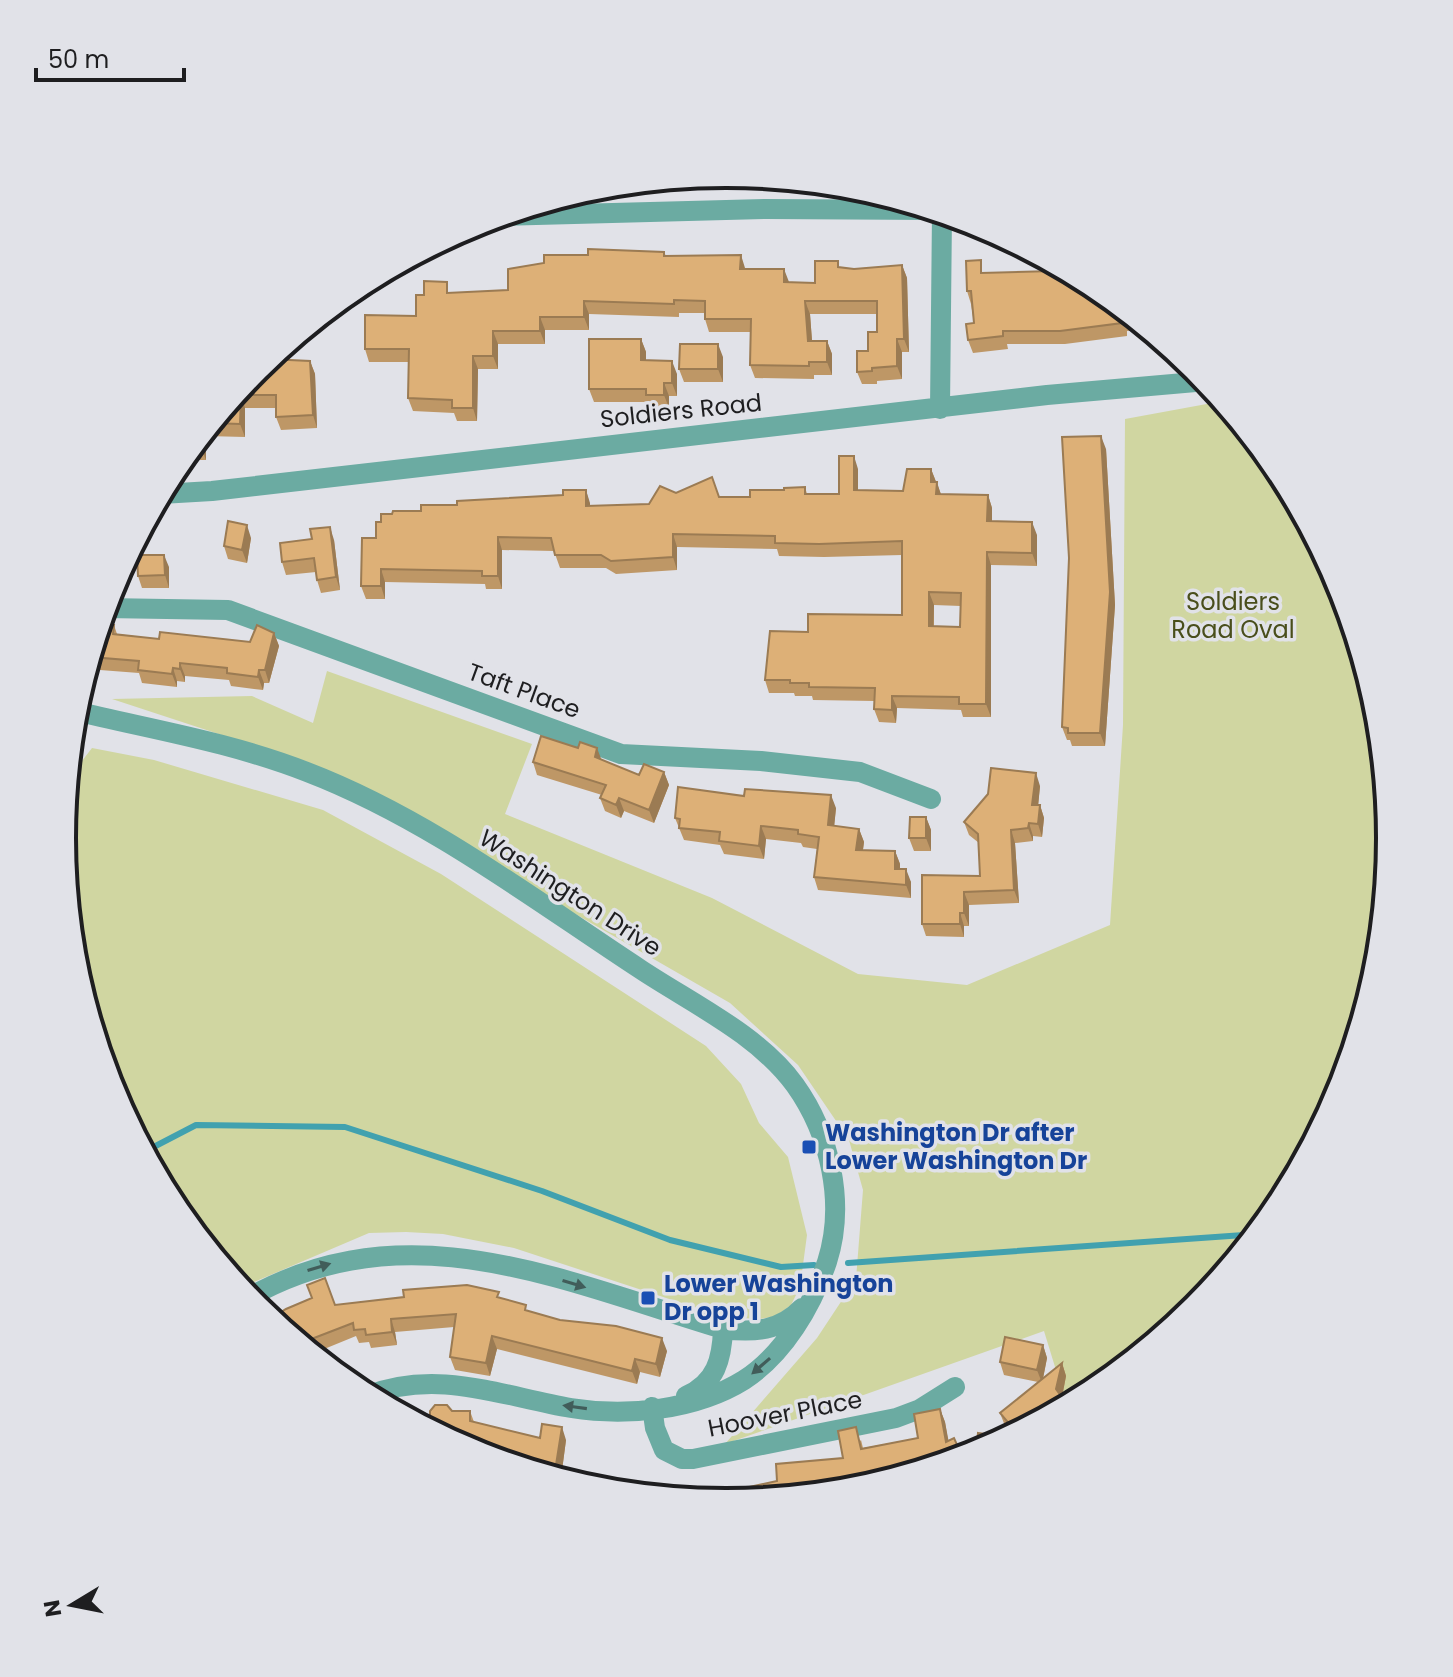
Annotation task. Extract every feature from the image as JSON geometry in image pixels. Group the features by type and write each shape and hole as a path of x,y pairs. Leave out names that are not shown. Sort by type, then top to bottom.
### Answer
{"street":[{"path":"543,215 766,209 894,210"},
{"path":"940,409 942,225"},
{"name":"Soldiers Road","path":"176,492 1190,383"},
{"name":"Taft Place","path":"119,608 228,610 621,754 761,761 860,772 931,799"},
{"name":"Washington Drive","path":"88,714 213,739 354,792 466,856 763,1053 792,1080 810,1108 828,1157 835,1198 834,1229 821,1278 791,1335 763,1367 705,1398 678,1406 652,1407"},
{"path":"261,1292 301,1273 377,1254 451,1255 522,1268 723,1329 745,1332 774,1328 794,1317 806,1304"},
{"path":"382,1390 437,1382 465,1384 573,1408 607,1411 652,1407 704,1386 718,1366 723,1329"},
{"name":"Hoover Place","path":"652,1407 655,1428 664,1450 682,1459 693,1459 896,1418 920,1409 955,1387"}],"green space":[{"name":"Soldiers Road Oval","path":"1210,403 1216,410 1243,443 1290,513 1327,590 1355,670 1365,712 1376,796 1376,881 1365,965 1355,1007 1327,1087 1290,1164 1243,1234 1216,1267 1155,1328 1064,1395 1044,1331 725,1444 817,1338 856,1279 863,1190 849,1140 798,1065 730,1003 322,768 112,699 252,696 313,723 327,671 532,744 505,814 712,898 858,974 967,985 1110,925 1123,725 1125,419"},
{"path":"92,748 154,760 323,810 441,874 706,1046 741,1084 759,1123 788,1157 807,1235 800,1287 791,1305 776,1316 760,1319 724,1317 514,1248 443,1234 406,1232 369,1233 252,1283 210,1234 163,1164 143,1126 111,1048 88,965 77,881 77,796 81,762"}],"building":[{"path":"588,249 664,252 664,256 741,255 740,269 784,269 784,282 815,283 815,261 838,261 838,267 854,269 902,265 904,339 897,339 897,366 857,372 857,351 868,351 868,332 877,332 877,301 805,301 808,341 827,341 827,362 809,362 809,366 750,365 751,319 705,319 705,301 674,300 674,304 584,301 584,317 540,317 540,331 493,331 493,356 473,356 473,408 452,408 452,400 408,398 409,349 365,349 365,315 416,316 416,295 424,295 424,281 447,282 447,293 508,290 508,269 544,263 544,255 588,255"},
{"path":"981,260 981,273 1045,271 1122,323 1060,331 1003,331 1003,336 968,340 966,324 974,323 971,291 967,291 966,261"},
{"path":"589,339 641,339 641,360 672,361 672,383 664,383 664,395 646,395 646,389 589,389"},
{"path":"680,344 718,344 718,369 679,369"},
{"path":"287,360 310,361 313,415 276,417 276,395 252,395"},
{"path":"241,406 240,424 226,423"},
{"path":"1101,436 1110,592 1100,733 1068,733 1068,728 1062,727 1069,558 1062,437"},
{"path":"839,456 854,456 854,490 903,491 907,469 931,469 931,482 937,482 936,494 988,495 987,521 1032,522 1032,553 987,552 986,704 959,704 959,697 892,696 892,710 874,709 875,688 809,687 809,683 765,680 770,631 808,632 808,614 902,615 902,541 775,543 775,536 673,534 673,557 611,561 601,555 555,555 551,538 498,537 498,576 482,576 482,571 381,569 381,586 361,586 362,538 376,538 376,522 381,522 381,514 421,511 421,505 457,505 457,501 563,495 563,490 586,490 586,506 649,504 660,486 676,493 712,477 719,497 750,497 750,490 805,487 805,494 839,494","holes":["929,592 961,593 960,627 929,626"]},
{"path":"228,521 247,525 242,550 224,546"},
{"path":"330,527 336,577 317,580 314,558 282,562 280,543 312,539 310,529"},
{"path":"141,555 164,555 165,575 138,576 137,564"},
{"path":"113,625 113,634 159,639 160,632 250,642 257,625 274,633 265,670 259,670 258,677 227,673 227,668 180,663 180,669 173,668 172,674 138,670 139,661 102,658"},
{"path":"541,736 578,748 580,742 597,748 595,757 639,775 644,764 664,772 649,810 619,798 616,805 600,798 606,785 533,762"},
{"path":"991,768 1036,773 1032,805 1040,805 1038,824 1029,823 1028,828 1011,830 1014,890 964,892 964,913 960,913 960,924 922,924 922,875 980,876 978,834 964,822 988,794"},
{"path":"678,787 744,796 745,789 831,795 828,825 859,829 856,850 895,851 895,869 906,869 906,885 814,877 819,837 798,834 798,830 761,826 759,846 719,841 720,832 679,828 680,819 675,818"},
{"path":"910,817 926,817 926,838 909,838"},
{"path":"325,1278 335,1305 404,1297 403,1290 467,1285 499,1292 497,1297 526,1305 525,1310 560,1320 616,1326 662,1338 656,1364 635,1359 632,1371 492,1336 486,1363 450,1357 456,1314 391,1319 392,1332 366,1335 365,1329 354,1330 353,1323 311,1339 281,1312 312,1298 307,1285"},
{"path":"1005,1337 1043,1345 1037,1370 1000,1362"},
{"path":"1062,1363 1056,1389 1061,1396 1009,1424 1000,1413"},
{"path":"435,1405 447,1405 452,1411 470,1411 470,1421 540,1438 542,1424 562,1427 556,1465 478,1439 430,1417"},
{"path":"940,1409 946,1442 954,1438 957,1446 895,1467 853,1477 742,1489 777,1481 776,1464 843,1458 838,1431 856,1427 861,1449 918,1438 914,1414"}],"waterway":[{"path":"154,1147 196,1125 345,1127 542,1191 670,1240 781,1267 814,1265"},
{"path":"848,1263 1242,1235"}],"place":[{"name":"Washington Dr after Lower Washington Dr","path":"809,1147"},
{"name":"Lower Washington Dr opp 1","path":"648,1298"}]}
